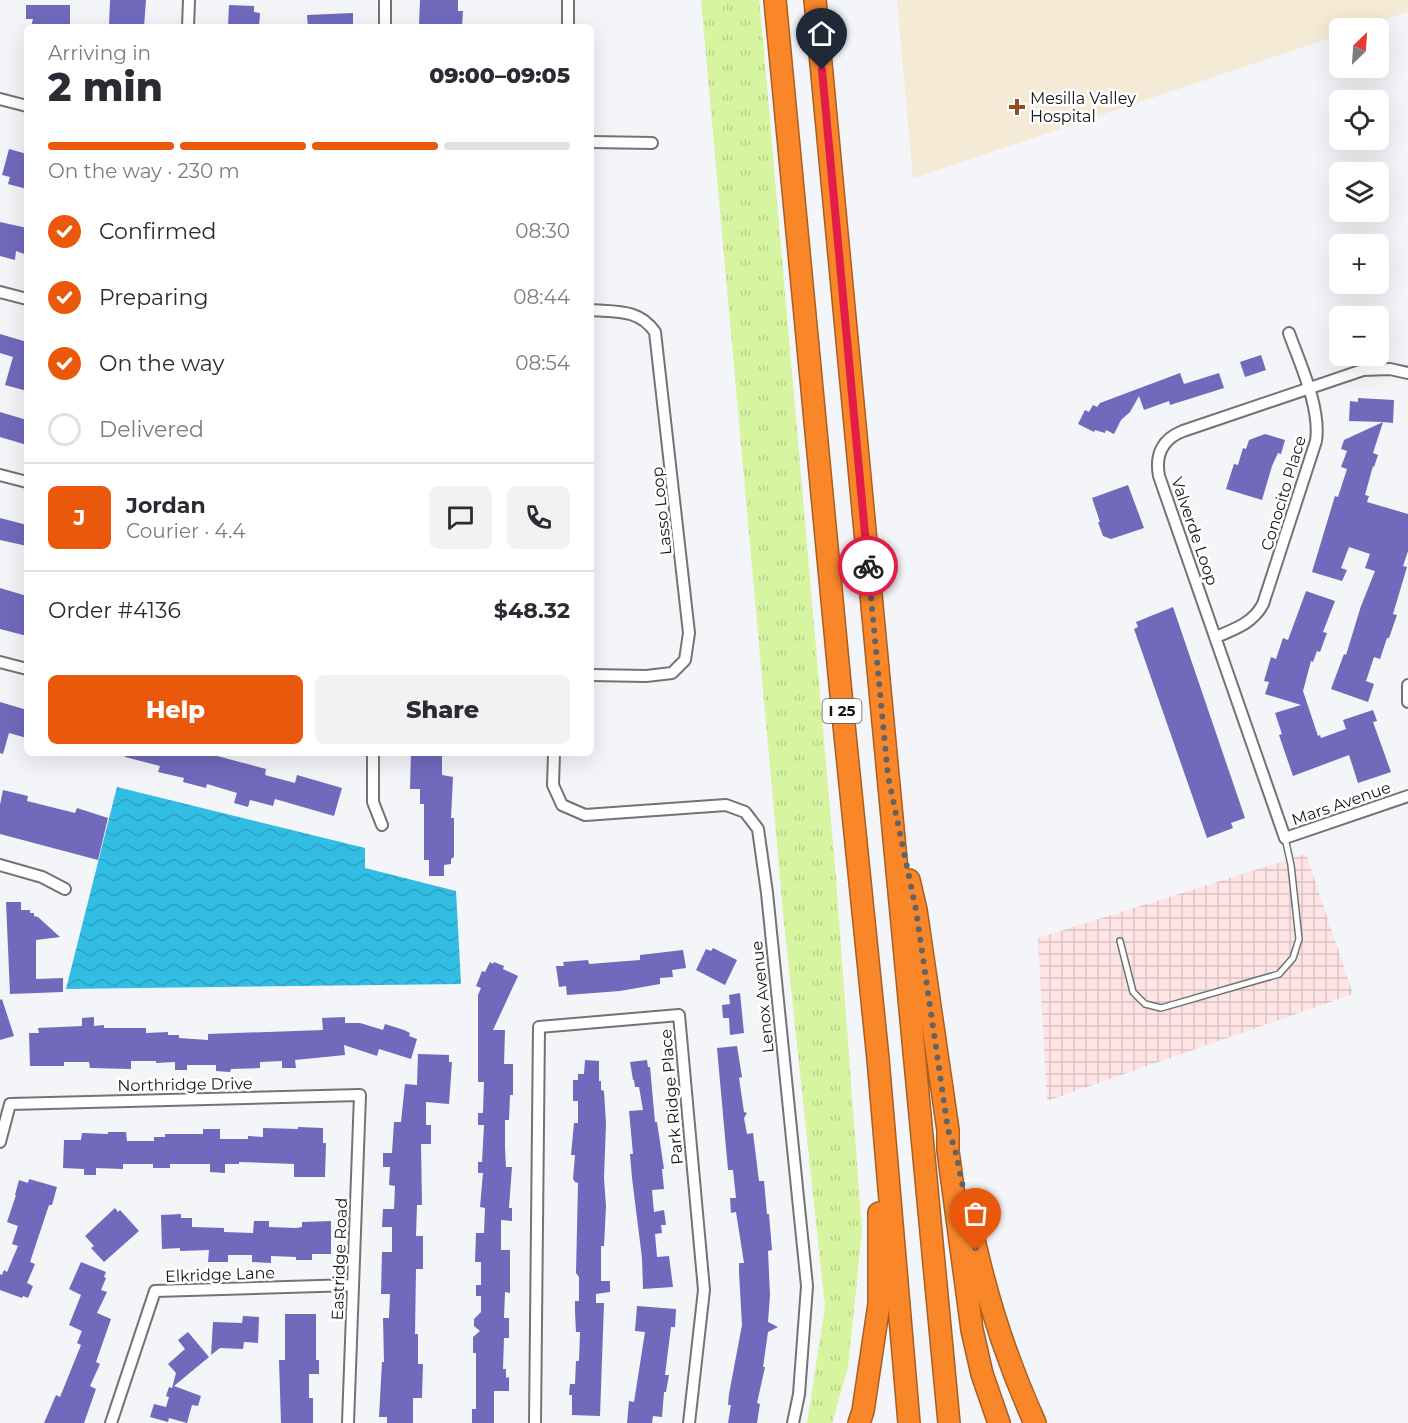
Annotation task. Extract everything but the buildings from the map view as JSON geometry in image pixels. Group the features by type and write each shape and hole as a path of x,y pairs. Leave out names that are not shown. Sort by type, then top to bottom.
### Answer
{"highway":[{"name":"I 25","path":"775,0 878,1059 909,1423"},
{"name":"I 25","path":"815,0 950,1423"},
{"path":"888,776 916,910 948,1130 950,1162 972,1330 982,1374 999,1423"},
{"path":"859,1423 863,1411 879,1304 878,1059"},
{"path":"948,1130 955,1149 976,1250 1009,1359 1035,1423"}],"street":[{"path":"188,24 189,0"},
{"path":"385,0 385,24"},
{"path":"568,0 568,24"},
{"path":"0,99 24,105"},
{"path":"594,142 652,143"},
{"path":"0,292 24,298"},
{"name":"Lasso Loop","path":"594,310 636,315 648,321 655,332 689,633 685,660 672,673 646,676 594,675"},
{"name":"Conocito Place","path":"1216,637 1250,620 1260,610 1316,441 1316,417 1309,389 1289,333"},
{"name":"Valverde Loop","path":"1285,838 1160,476 1158,455 1165,442 1177,434 1372,368 1408,373"},
{"path":"0,476 24,481"},
{"path":"0,662 24,668"},
{"path":"1408,685 1408,702"},
{"path":"370,756 373,802 382,825"},
{"name":"Lenox Avenue","path":"554,756 553,785 562,805 585,815 726,805 745,812 758,830 767,893 807,1286 799,1394 794,1423"},
{"name":"Mars Avenue","path":"1285,838 1408,796"},
{"path":"0,866 42,876 65,889"},
{"name":"Park Ridge Place","path":"535,1423 539,1027 679,1015 704,1290 689,1423"},
{"name":"Northridge Drive","path":"0,1142 10,1104 360,1095"},
{"name":"Eastridge Road","path":"348,1423 360,1095"},
{"name":"Elkridge Lane","path":"111,1423 155,1291 352,1285"}],"lane":[{"path":"1120,941 1133,992 1145,1004 1161,1008 1279,974 1293,958 1299,939 1291,865 1285,838"}],"shaded area":[{"name":"Mesilla Valley Hospital","path":"897,0 1408,0 1408,12 1389,18 1329,18 1329,38 913,178"},
{"path":"1306,854 1353,994 1047,1101 1038,938"}],"green space":[{"path":"701,0 759,0 762,29 835,866 862,1231 848,1368 832,1423 807,1423 825,1307 784,923"}],"water":[{"path":"117,787 365,848 365,868 456,891 461,984 66,989"}],"way so far":[{"path":"868,566 888,776 916,910 948,1130 955,1149 976,1250"}],"place":[{"name":"Mesilla Valley Hospital","path":"1017,107"}],"route":[{"path":"822,70 868,566"}]}
